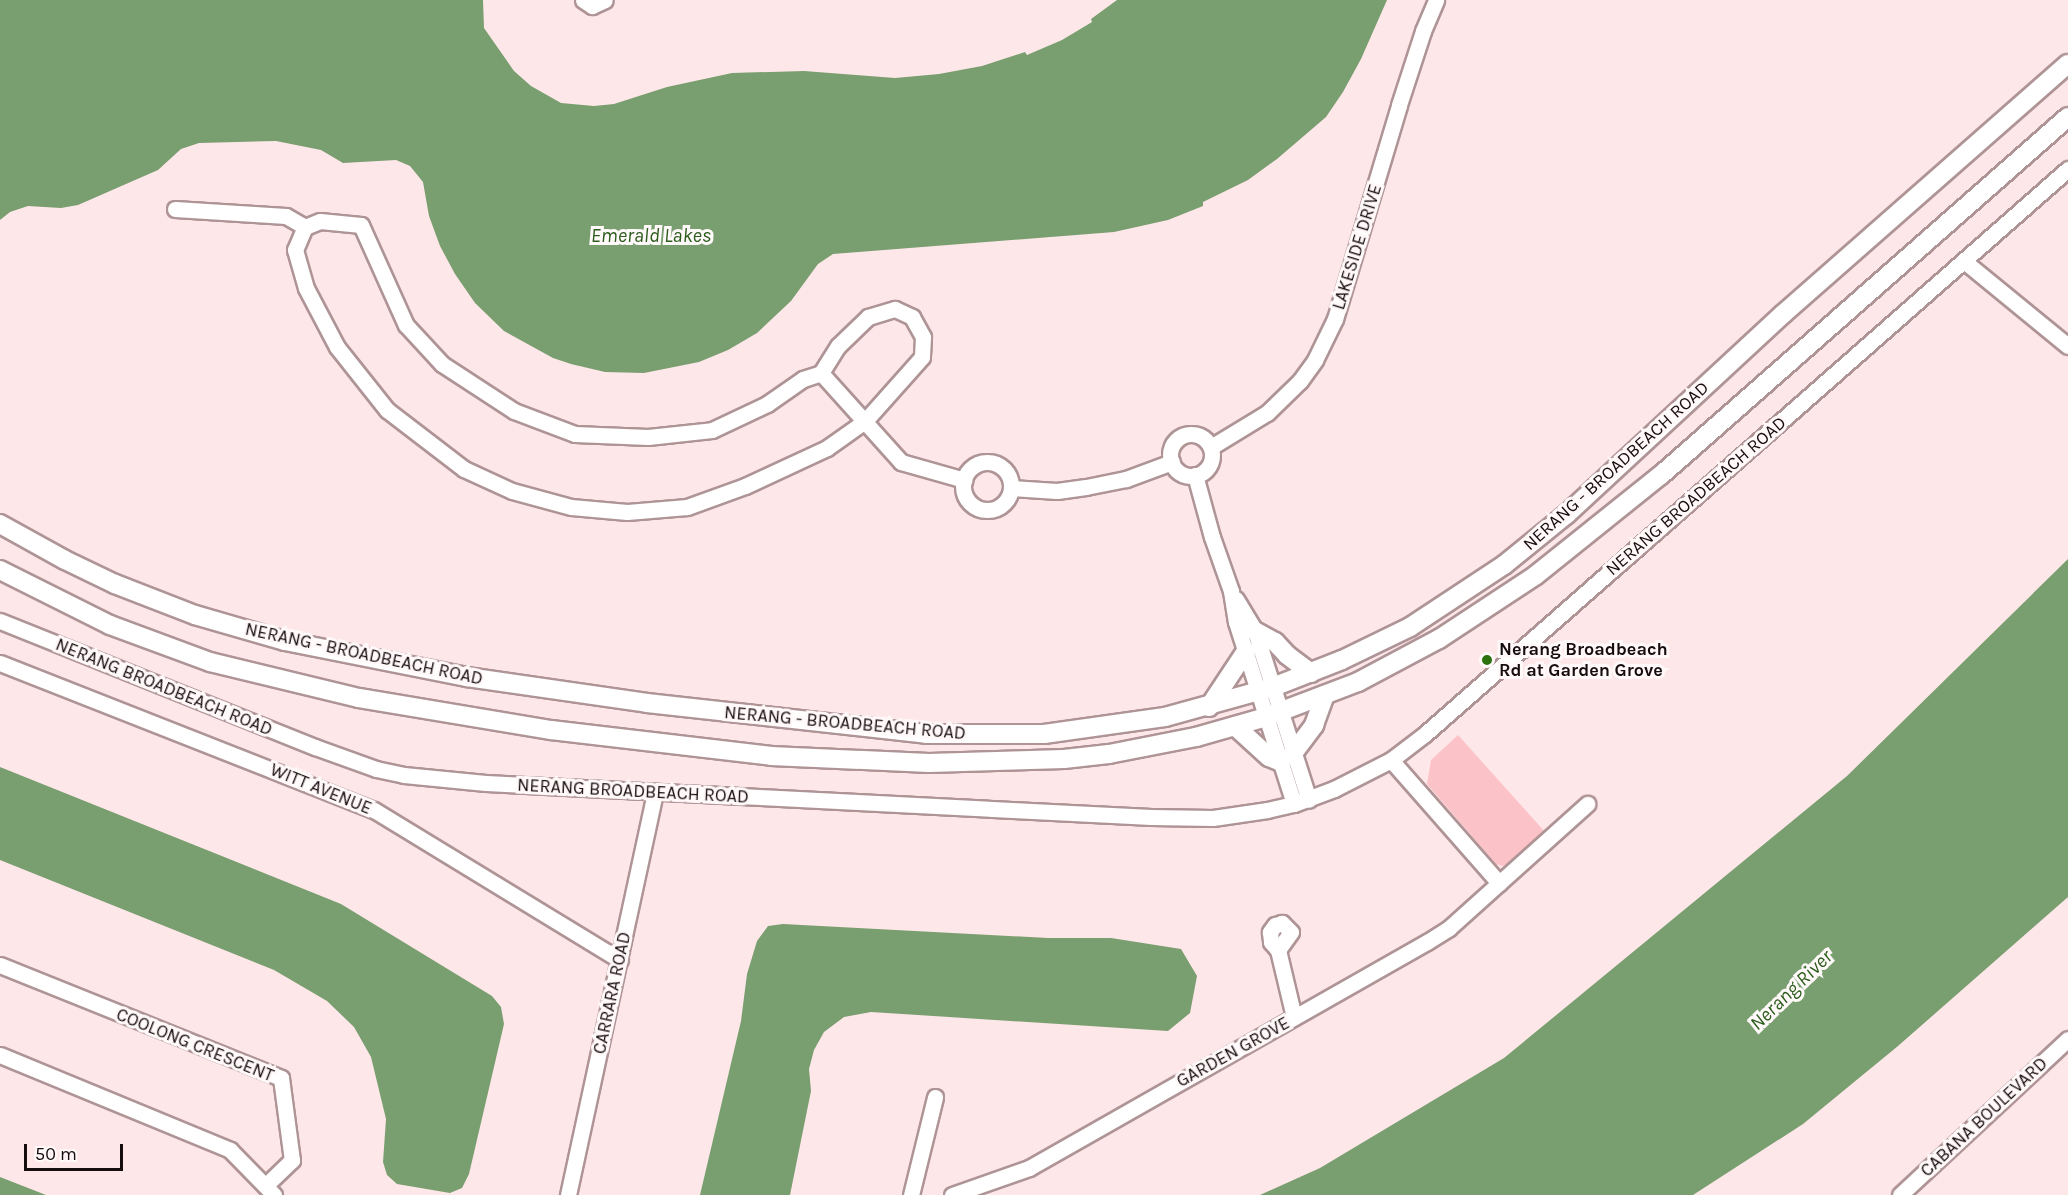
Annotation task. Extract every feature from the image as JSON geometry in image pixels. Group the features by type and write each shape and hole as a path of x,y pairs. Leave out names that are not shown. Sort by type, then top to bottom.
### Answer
{"main road":[{"name":"NERANG - BROADBEACH ROAD","path":"0,524 85,570 195,615 326,650 478,678 647,704 926,734 1044,734 1128,725 1209,707 1266,690 1311,673 1410,627 1475,586 1536,541 1783,314 2068,64"},
{"name":"NERANG - BROADBEACH ROAD","path":"0,570 110,625 171,649 252,674 422,709 664,745 840,760 1018,762 1109,754 1235,726 1274,714 1325,695 1401,660 1449,633 1536,575 1584,539 1661,475 2068,117"},
{"path":"1255,631 1275,642 1287,656 1311,673"},
{"path":"1209,707 1245,651"},
{"path":"1235,726 1269,757 1287,757 1314,725 1325,695"}],"street":[{"path":"583,0 591,6 605,0"},
{"name":"LAKESIDE DRIVE","path":"1211,447 1267,413 1300,381 1316,360 1335,319 1399,105 1423,31 1436,0"},
{"name":"NERANG BROADBEACH ROAD","path":"0,621 315,747 376,768 442,780 1184,818 1244,814 1301,802 1390,760 1468,698 2068,169"},
{"path":"176,209 286,216 305,227"},
{"path":"320,221 361,225 406,325 442,364 514,411 575,434 648,437 712,430 767,404 803,380 821,373 838,346 868,317 895,309 912,317 923,337 922,357 865,422 826,448 745,486 687,507 627,512 571,507 512,491 464,469 387,411 337,347 306,288 295,250 305,227 320,221"},
{"path":"1964,261 2068,346"},
{"path":"821,373 901,462 964,480"},
{"path":"1185,435 1202,436 1211,447 1212,456 1209,466 1196,475 1181,473 1172,462 1172,447 1185,435"},
{"path":"991,462 1006,471 1011,488 1004,504 996,508 978,509 966,497 964,480 974,465 991,462"},
{"path":"1011,488 1057,491 1086,487 1126,479 1172,462"},
{"path":"1196,475 1212,537 1231,591 1245,651 1266,690"},
{"path":"1231,591 1255,631 1266,690 1301,802"},
{"name":"WITT AVENUE","path":"0,663 374,810 620,960"},
{"path":"1390,760 1499,883"},
{"name":"CARRARA ROAD","path":"568,1195 655,792"},
{"name":"GARDEN GROVE","path":"952,1195 1029,1168 1427,942 1449,928 1587,804"},
{"path":"1278,950 1294,1017"},
{"name":"COOLONG CRESCENT","path":"0,965 281,1078 292,1160 270,1190"},
{"name":"CABANA BOULEVARD","path":"1900,1195 2068,1039"},
{"path":"0,1055 230,1150 270,1190"},
{"path":"911,1195 934,1096"}],"shaded area":[{"path":"1458,735 1545,832 1511,863 1503,866 1496,864 1427,784 1431,760"}],"water":[{"name":"Emerald Lakes","path":"0,0 483,0 484,28 514,71 531,86 561,103 594,106 614,104 667,87 732,73 804,71 895,78 939,74 982,66 1025,52 1027,55 1062,40 1092,22 1091,19 1117,0 1387,0 1361,59 1326,117 1277,159 1248,180 1203,202 1203,206 1168,220 1114,232 833,254 818,264 791,301 757,333 728,350 699,362 644,373 605,372 571,364 553,358 504,331 475,303 455,274 440,246 429,216 423,182 410,166 396,160 343,163 321,150 276,141 199,143 181,149 158,170 78,205 61,208 28,206 10,212 0,220"},
{"name":"Nerang River","path":"2068,559 2068,897 1898,1046 1803,1124 1693,1195 1260,1195 1320,1168 1504,1058 1847,776"},
{"path":"0,767 341,904 492,996 501,1007 504,1024 469,1174 462,1188 450,1193 397,1184 387,1175 383,1162 386,1119 371,1057 354,1027 327,1001 274,970 0,860"},
{"path":"783,924 1048,938 1111,938 1181,949 1197,976 1190,1013 1168,1031 871,1012 844,1017 824,1032 814,1050 809,1069 811,1091 790,1195 700,1195 741,1021 747,974 757,941 768,926"},
{"path":"0,1177 46,1195 0,1195"}],"place":[{"name":"Nerang Broadbeach Rd at Garden Grove","path":"1487,660"}]}
